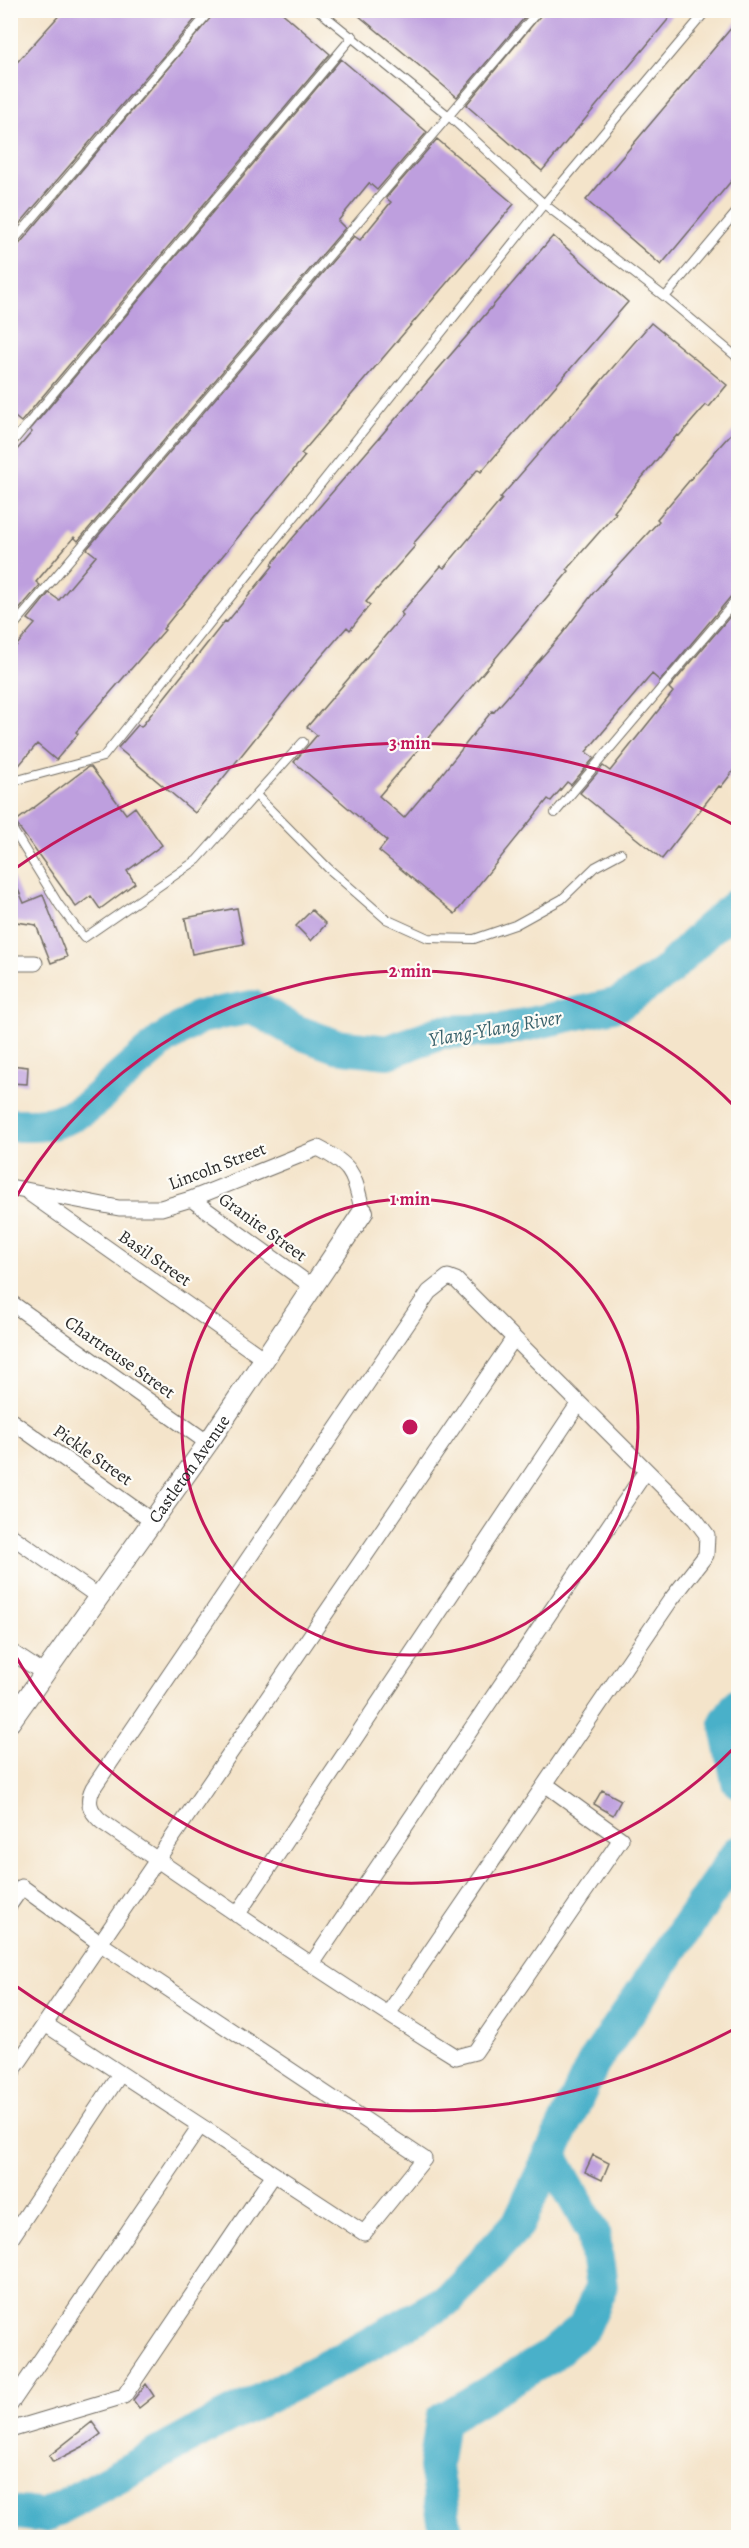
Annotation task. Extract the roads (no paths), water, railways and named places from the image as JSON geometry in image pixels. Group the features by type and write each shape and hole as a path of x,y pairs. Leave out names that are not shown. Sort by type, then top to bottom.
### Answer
{"street":[{"path":"10,963 35,963"},
{"name":"Lincoln Street","path":"17,1188 119,1208 161,1208 191,1199 318,1148 336,1157 353,1173 363,1212"},
{"name":"Basil Street","path":"17,1188 264,1359"},
{"name":"Granite Street","path":"191,1199 313,1287"},
{"name":"Castleton Avenue","path":"10,1722 208,1443 363,1212"},
{"path":"388,2014 545,1784 670,1601 706,1555 707,1535 646,1470 456,1280 448,1277 429,1292 88,1798 94,1815 237,1915 388,2014 456,2057 476,2052 621,1839 545,1784"},
{"name":"Chartreuse Street","path":"10,1302 208,1443"},
{"path":"10,2075 514,1338"},
{"path":"237,1915 579,1403"},
{"name":"Pickle Street","path":"10,1420 152,1521"},
{"path":"312,1964 646,1470"},
{"path":"10,1534 99,1597"},
{"path":"10,1651 45,1674"},
{"path":"10,1904 22,1887 101,1944 424,2159 364,2233 45,2024"},
{"path":"10,2240 120,2073"},
{"path":"10,2405 200,2126"},
{"path":"10,2430 124,2396 274,2174"}],"lane":[{"path":"10,245 211,10"},
{"path":"318,10 353,36 450,117 544,204 665,297 738,358"},
{"path":"10,630 539,10"},
{"path":"10,782 103,757 544,204 707,10"},
{"path":"10,445 353,36"},
{"path":"665,297 738,210"},
{"path":"555,813 738,598"},
{"path":"10,825 59,905 84,938 197,860 303,742"},
{"path":"256,795 328,868 387,919 428,938 474,939 515,925 562,899 595,867 621,853"}],"waterway":[{"name":"Ylang-Ylang River","path":"10,1125 50,1123 77,1113 87,1107 163,1040 199,1017 253,1007 295,1031 336,1046 388,1052 441,1032 502,1030 619,1004 666,972 738,904"},
{"path":"738,1705 726,1722 738,1781"},
{"path":"10,2512 45,2516 202,2430 355,2352 449,2299 518,2224 593,2064 738,1852"},
{"path":"447,2538 435,2467 442,2420 549,2357 584,2327 601,2288 593,2232 550,2154"}]}
